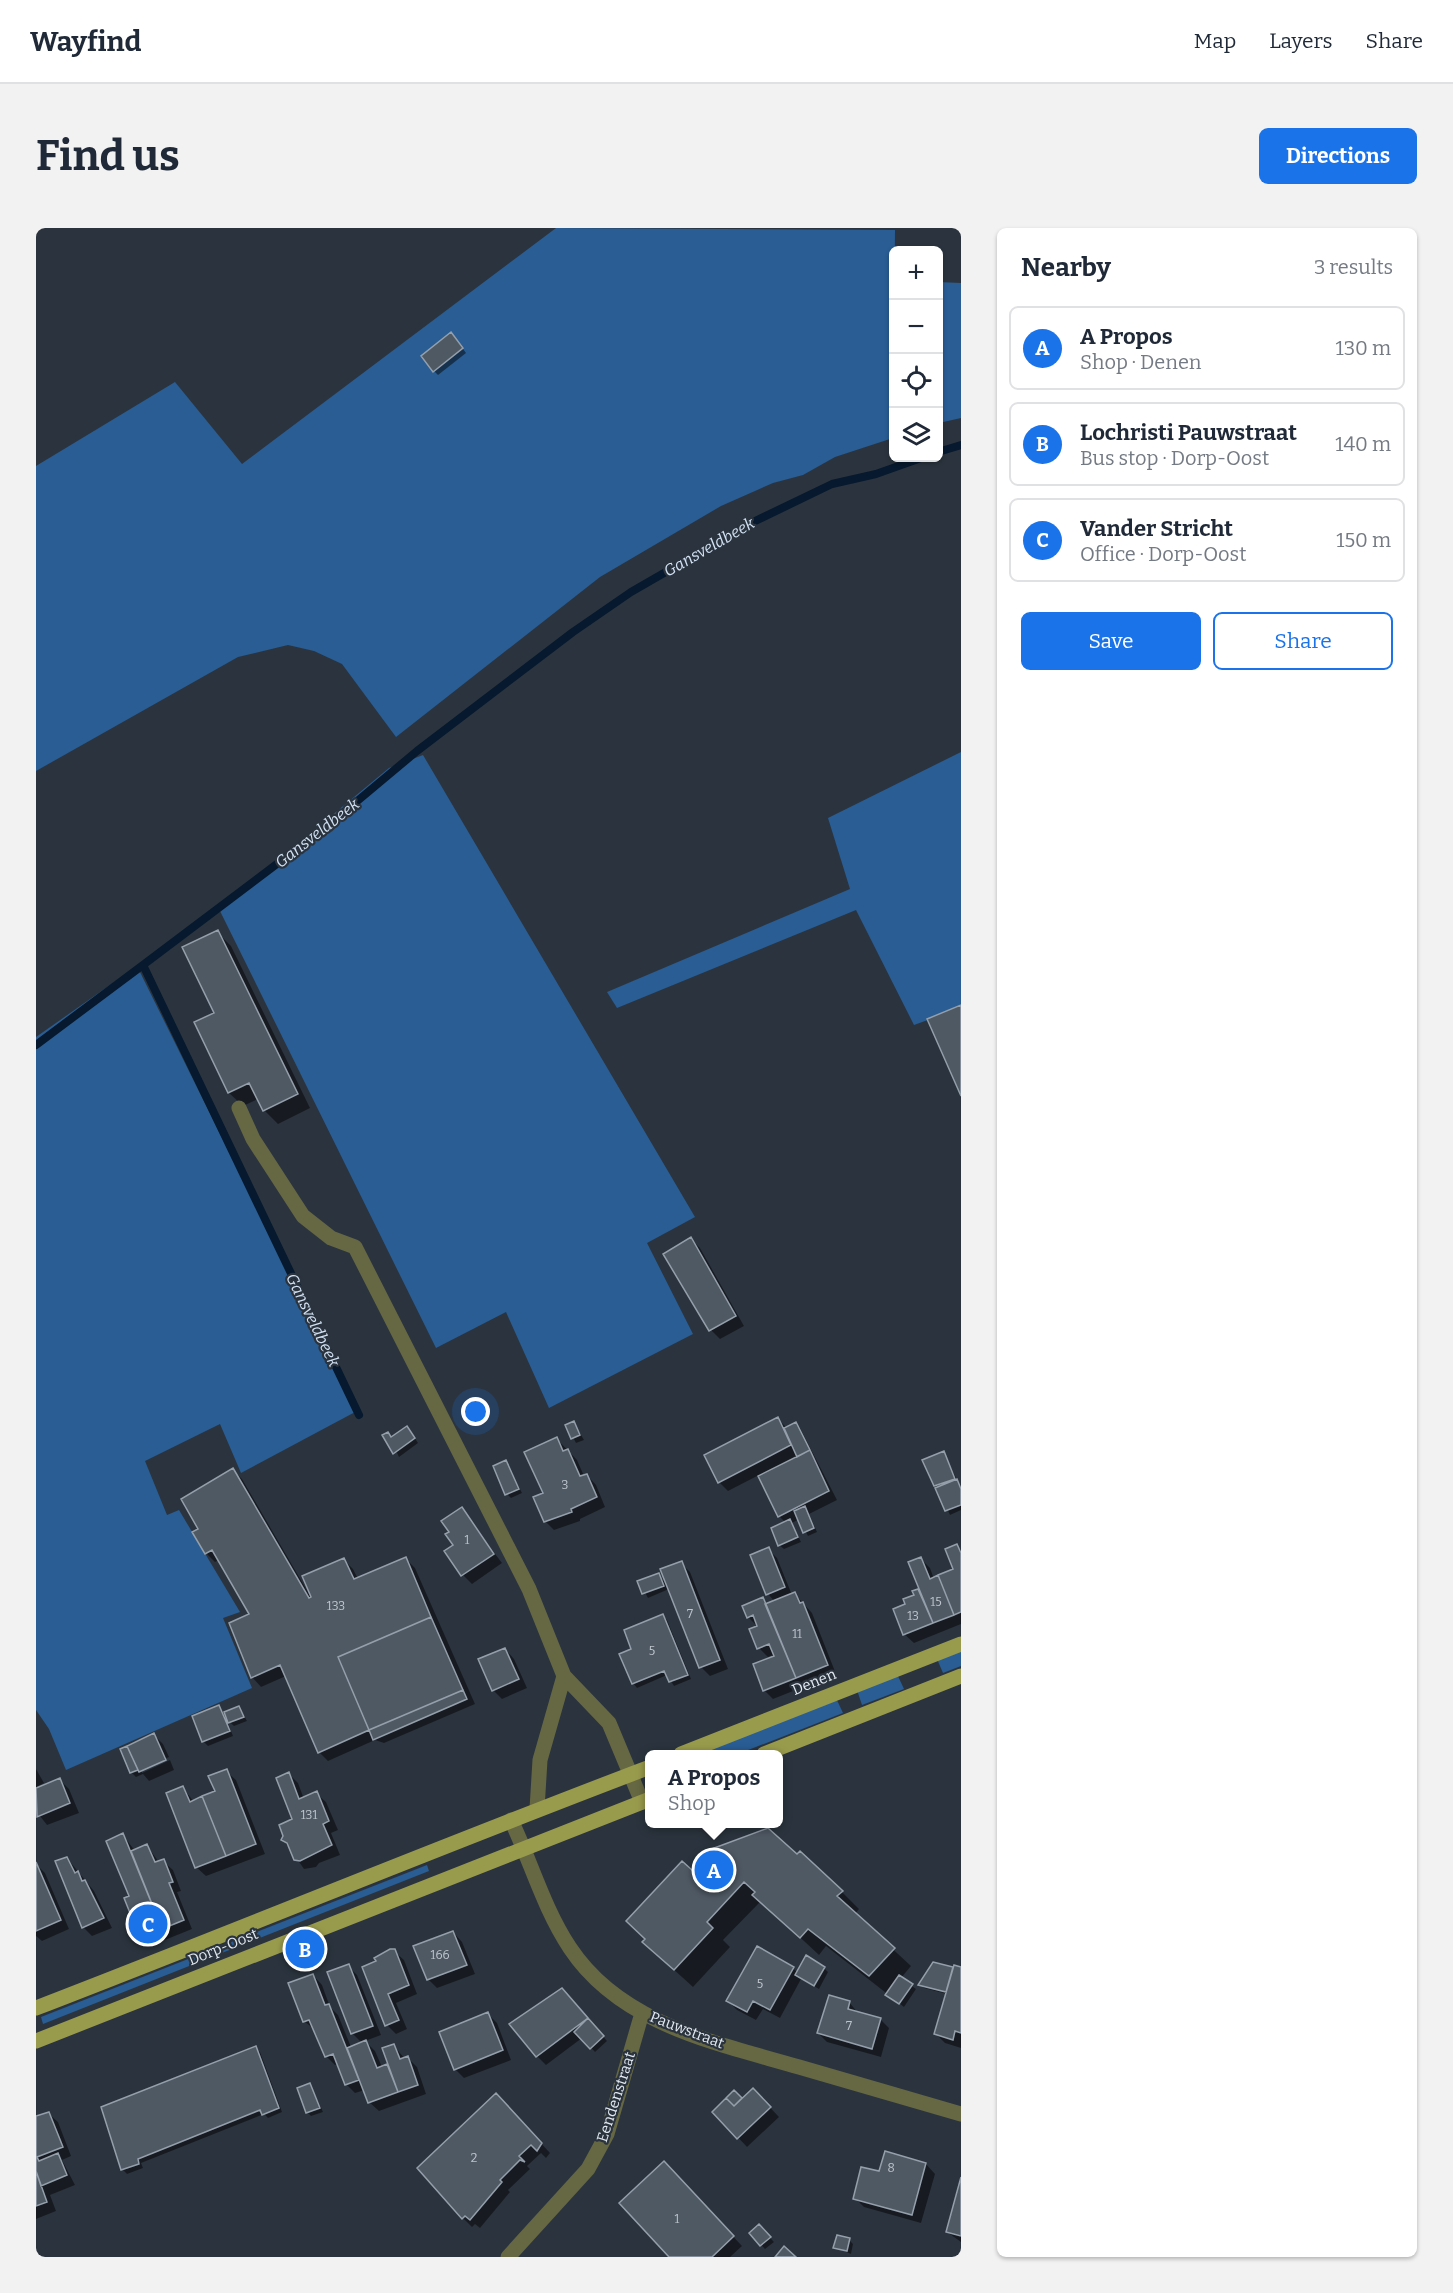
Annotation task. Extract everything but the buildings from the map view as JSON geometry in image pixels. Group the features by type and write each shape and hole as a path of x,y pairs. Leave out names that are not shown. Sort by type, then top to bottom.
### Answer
{"main road":[{"name":"Denen","path":"694,1750 961,1644"},
{"path":"776,1750 961,1676"},
{"path":"511,1820 645,1769"},
{"path":"525,1849 645,1800"},
{"name":"Dorp-Oost","path":"36,2008 262,1921 511,1820"},
{"name":"Dorp-Oost","path":"36,2041 525,1849"}],"street":[{"path":"238,1108 253,1139 303,1216 331,1238 355,1247 530,1589 564,1676 609,1723 630,1774 645,1798"},
{"path":"537,1809 540,1760 564,1676"},
{"name":"Pauwstraat","path":"511,1820 549,1908 570,1948 592,1975 615,1996 642,2013 696,2037 961,2114"},
{"name":"Eendenstraat","path":"508,2257 588,2169 607,2134 642,2013"}],"shaded area":[{"path":"556,228 895,230 895,246 889,246 889,439 835,457 803,475 773,483 721,506 600,577 396,737 342,664 314,651 288,645 238,657 36,771 36,466 175,382 242,464"},
{"path":"943,282 961,283 961,418 943,422"},
{"path":"961,752 961,1008 914,1025 856,910 617,1008 607,992 850,889 828,818"},
{"path":"423,755 695,1217 647,1243 693,1334 549,1408 506,1312 436,1348 219,909 389,768"},
{"path":"137,966 357,1411 241,1473 220,1424 145,1461 167,1515 179,1510 240,1612 223,1618 252,1688 66,1770 49,1729 36,1710 36,1037"},
{"path":"961,1649 961,1666 943,1673 937,1659"},
{"path":"897,1674 904,1689 862,1705 857,1690"},
{"path":"836,1698 843,1713 748,1750 710,1749"},
{"path":"427,1865 429,1871 43,2024 41,2017"}],"waterway":[{"name":"Gansveldbeek","path":"943,450 961,445"},
{"name":"Gansveldbeek","path":"359,1415 143,965 331,823 417,751 573,632 631,592 749,524 832,484 876,474 910,462"},
{"path":"36,1045 143,965"}],"place":[{"name":"A Propos","path":"714,1870"},
{"name":"Vander Stricht","path":"148,1924"},
{"name":"Lochristi Pauwstraat","path":"305,1949"}]}
